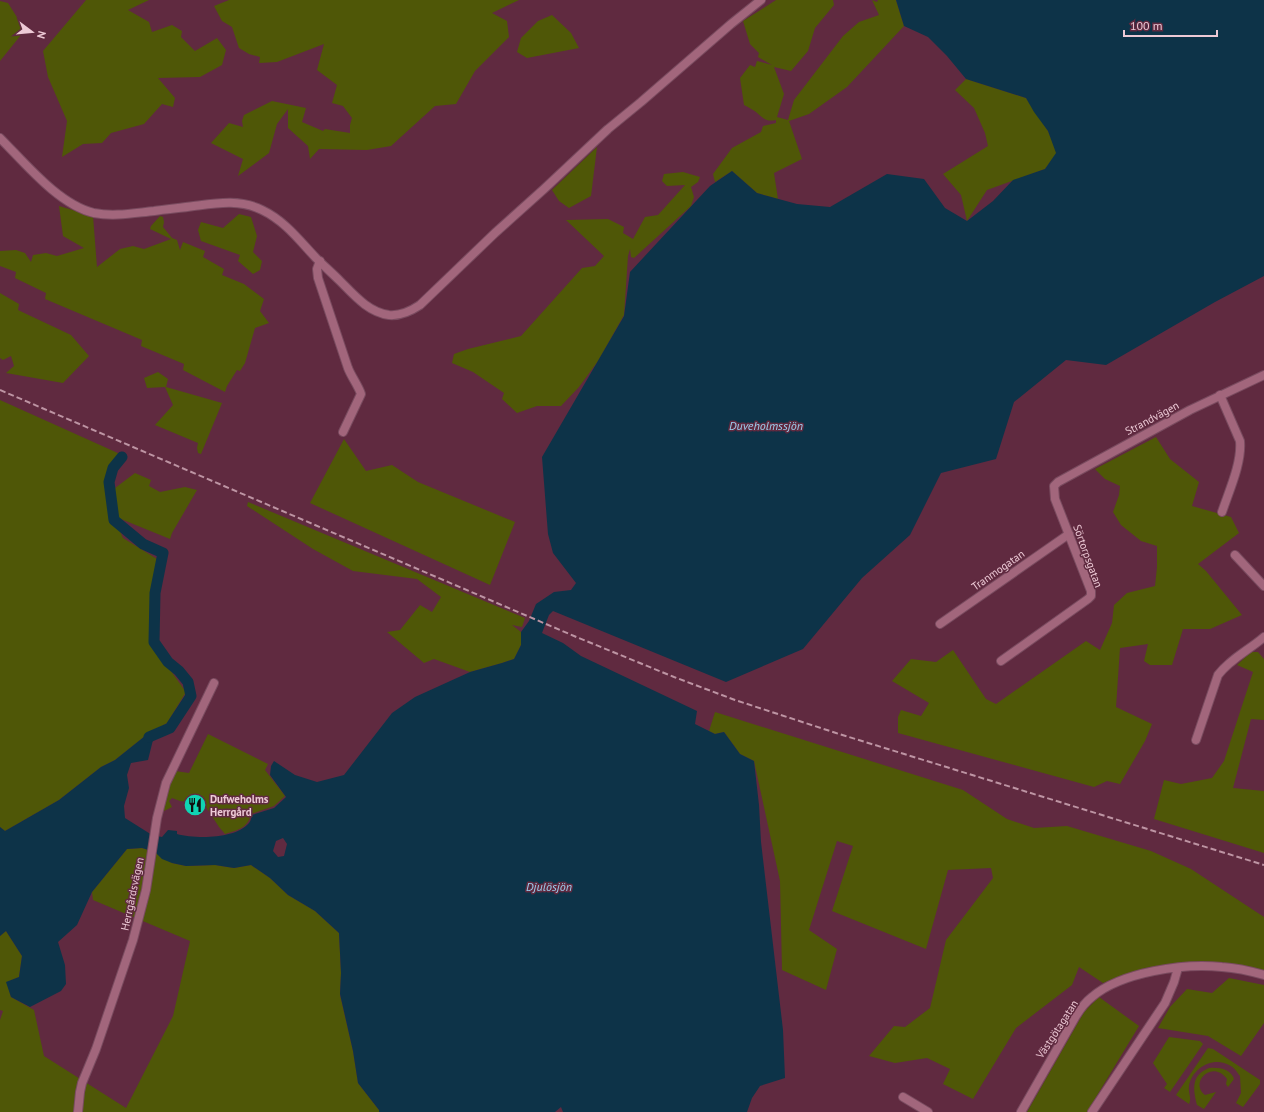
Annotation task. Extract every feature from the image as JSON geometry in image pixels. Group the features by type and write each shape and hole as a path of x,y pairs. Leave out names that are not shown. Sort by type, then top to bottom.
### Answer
{"street":[{"path":"0,138 39,178 79,208 92,213 118,215 214,203 248,204 261,209 284,224 352,294 366,306 387,315 396,315 412,310 431,296 490,238 608,129 761,0"},
{"path":"320,261 317,269 318,278 348,368 361,394 343,432"},
{"name":"Strandvägen","path":"1054,486 1091,463 1220,395 1264,375"},
{"path":"1220,395 1240,442 1241,448 1233,480 1222,512"},
{"name":"Sörtorpsgatan","path":"1001,661 1091,596 1091,591 1055,499 1054,486"},
{"name":"Tranmogatan","path":"940,624 1069,534"},
{"path":"1235,555 1264,586"},
{"path":"1196,740 1218,675 1222,669 1264,637"},
{"name":"Herrgårdsvägen","path":"78,1112 82,1083 96,1049 142,909 154,835 166,783 214,683"},
{"name":"Västgötagatan","path":"1021,1112 1073,1020 1081,1008 1102,989 1125,979 1156,970 1178,968 1202,966 1222,967 1251,971 1264,975"},
{"path":"1092,1112 1165,1003 1178,968"},
{"path":"903,1097 928,1112"}],"green space":[{"path":"86,0 149,0 128,10 149,22 152,32 172,25 182,31 181,37 195,51 217,38 226,50 222,65 200,77 158,78 175,98 173,107 162,104 144,124 111,133 102,143 83,144 62,157 67,121 48,77 43,51"},
{"path":"229,0 519,0 492,13 507,21 509,37 475,71 456,104 435,106 391,146 367,150 319,149 310,159 308,146 288,128 288,109 277,124 269,153 238,176 243,159 211,143 229,123 243,127 242,121 244,115 272,101 306,108 302,122 323,131 325,129 350,133 352,118 343,106 332,103 337,85 317,70 324,44 277,62 259,63 260,57 249,54 239,48 232,27 222,21 214,6"},
{"path":"776,0 833,0 834,5 815,28 808,51 791,71 774,67 784,94 777,117 788,120 794,100 843,36 859,22 879,15 872,0 877,2 878,0 896,0 904,26 847,87 809,114 789,121 802,159 774,173 778,199 757,193 732,171 715,182 713,174 732,148 761,132 763,126 776,123 776,120 765,119 744,105 740,78 750,65 755,67 757,61 772,65 758,57 759,53 750,44 743,21"},
{"path":"0,1 8,3 25,30 0,61"},
{"path":"552,15 571,33 579,48 527,58 517,52 521,38 538,21"},
{"path":"966,79 1026,98 1048,131 1057,153 1045,169 987,190 967,221 961,195 943,174 988,146 985,133 974,108 955,90"},
{"path":"597,147 591,196 569,208 559,201 552,190"},
{"path":"683,172 700,177 698,182 691,187 694,197 691,206 634,258 631,257 630,249 628,256 624,315 598,361 579,387 561,406 537,406 517,413 502,399 504,393 473,372 452,363 454,354 521,336 582,268 595,266 604,256 566,220 608,219 624,227 623,233 633,239 645,217 658,215 685,185 667,186 662,181 664,174"},
{"path":"59,206 93,216 97,267 120,249 133,246 144,249 171,239 150,229 160,216 163,217 163,227 172,238 177,240 180,250 183,242 205,251 203,257 224,269 222,275 244,284 264,299 260,311 269,323 255,328 245,363 240,371 237,370 225,392 183,370 184,364 141,346 142,340 45,299 46,293 15,278 16,272 0,266 0,251 16,250 25,253 31,262 33,255 46,253 57,256 84,248 63,236"},
{"path":"239,214 251,217 257,236 253,252 262,261 260,270 253,274 238,261 240,255 201,241 198,230 201,222 223,228"},
{"path":"0,293 19,304 18,310 71,335 89,356 63,383 6,373 14,366 11,356 3,360 0,358"},
{"path":"158,372 168,379 166,387 222,403 201,454 198,453 198,443 155,425 173,405 165,387 147,388 144,378"},
{"path":"0,400 120,454 108,473 108,490 113,516 123,538 157,559 149,620 150,642 186,692 167,723 145,736 115,760 101,767 59,800 5,831 0,827"},
{"path":"1156,437 1170,459 1199,482 1192,506 1231,517 1239,533 1198,564 1206,571 1242,615 1210,629 1183,629 1172,665 1150,665 1144,661 1148,644 1120,648 1116,707 1152,724 1145,741 1120,784 1107,781 1094,787 898,733 898,717 901,710 921,716 929,703 892,681 911,659 936,662 953,650 986,699 996,704 1086,641 1100,650 1112,623 1114,605 1127,593 1155,586 1157,546 1141,541 1121,525 1113,512 1119,495 1120,486 1105,479 1095,469"},
{"path":"344,439 366,471 392,465 418,482 515,522 490,585 310,503"},
{"path":"135,473 151,480 149,486 160,492 185,487 197,490 170,539 116,517 111,491"},
{"path":"248,502 525,618 522,627 512,625 521,632 521,645 514,659 470,672 434,659 424,663 387,632 400,630 420,605 432,612 441,597 417,579 353,571 313,549 247,506"},
{"path":"1251,652 1258,652 1264,659 1264,720 1251,719 1233,788 1264,791 1264,853 1154,819 1164,780 1181,784 1212,778 1224,761 1253,672 1237,665"},
{"path":"715,712 963,790 1007,819 1034,828 1067,826 1151,851 1191,869 1264,917 1264,971 1255,968 1207,962 1145,968 1103,983 1079,967 1072,985 1016,1028 973,1099 943,1084 950,1069 927,1058 895,1063 869,1056 894,1026 905,1027 930,1008 946,940 993,878 991,868 948,870 926,949 832,911 853,846 837,841 809,930 837,949 826,990 782,970 780,881 754,761 740,754 724,732 715,734 709,731"},
{"path":"208,734 268,764 265,770 285,796 274,806 251,814 250,819 242,828 225,834 204,804 180,801 172,798 169,801 172,807 162,812 162,807 175,771 189,773"},
{"path":"142,848 155,852 172,863 186,866 215,865 234,868 251,865 270,878 288,895 315,911 339,933 341,973 340,995 353,1051 358,1083 379,1112 0,1112 0,1020 3,1011 0,1010 0,936 6,931 22,956 19,977 7,982 11,997 34,1010 44,1056 126,1108 173,1016 190,941 93,900 92,892 127,849"},
{"path":"1229,978 1264,985 1264,1023 1241,1056 1208,1036 1158,1028 1170,1007 1187,989 1212,993"},
{"path":"1099,997 1139,1026 1087,1112 1027,1112 1084,1012"},
{"path":"1169,1037 1200,1041 1203,1044 1170,1092 1164,1088 1167,1084 1153,1063"},
{"path":"1208,1048 1213,1049 1260,1080 1260,1084 1243,1107 1236,1103 1241,1093 1240,1076 1232,1067 1223,1063 1216,1062 1204,1065 1194,1074 1189,1086 1189,1104 1176,1095"},
{"path":"1209,1068 1224,1069 1230,1073 1234,1079 1228,1087 1226,1084 1227,1079 1221,1073 1215,1071 1204,1075 1201,1079 1201,1090 1205,1095 1216,1092 1204,1109 1197,1105 1194,1088 1199,1074"}],"water":[{"path":"896,0 1264,0 1264,276 1215,302 1106,365 1066,360 1014,402 996,459 941,473 910,535 862,578 803,649 726,682 553,611 549,615 542,633 563,643 581,656 697,711 695,724 715,734 724,732 740,754 754,761 761,842 783,1030 785,1078 760,1086 752,1098 747,1112 563,1112 561,1107 555,1112 379,1112 358,1083 353,1051 340,994 341,973 339,933 315,911 288,895 270,878 251,865 234,868 215,865 186,866 162,859 155,852 142,848 127,849 92,892 77,925 58,942 65,965 66,984 61,991 30,1007 11,997 6,982 19,977 22,956 6,931 0,936 0,827 5,831 59,800 101,767 115,760 145,736 153,740 148,760 131,763 127,775 129,788 124,806 125,818 152,835 162,837 168,830 177,831 177,834 194,837 226,835 243,828 249,823 252,815 274,808 286,797 270,775 271,766 274,761 295,775 317,782 344,775 392,713 415,697 470,672 514,659 521,645 521,632 529,621 536,604 554,592 571,590 576,583 553,553 548,534 542,457 624,316 630,272 710,186 732,171 757,193 797,204 830,207 887,174 924,179 945,208 967,221 993,201 1013,180 1045,169 1056,153 1048,131 1026,98 966,79 947,56 928,37 904,26","holes":["283,838 287,844 284,856 278,857 273,851 276,841"]}],"waterway":[{"path":"122,457 113,468 109,482 114,520 143,544 163,553 155,593 154,642 168,662 179,671 188,682 191,696 170,728 149,737"}],"railway":[{"path":"0,390 574,636 735,700 836,733 1264,865"}],"place":[{"name":"Dufweholms Herrgård","path":"195,805"}],"water label":[{"name":"Duveholmssjön","path":"766,425"},
{"name":"Djulösjön","path":"549,886"}]}
